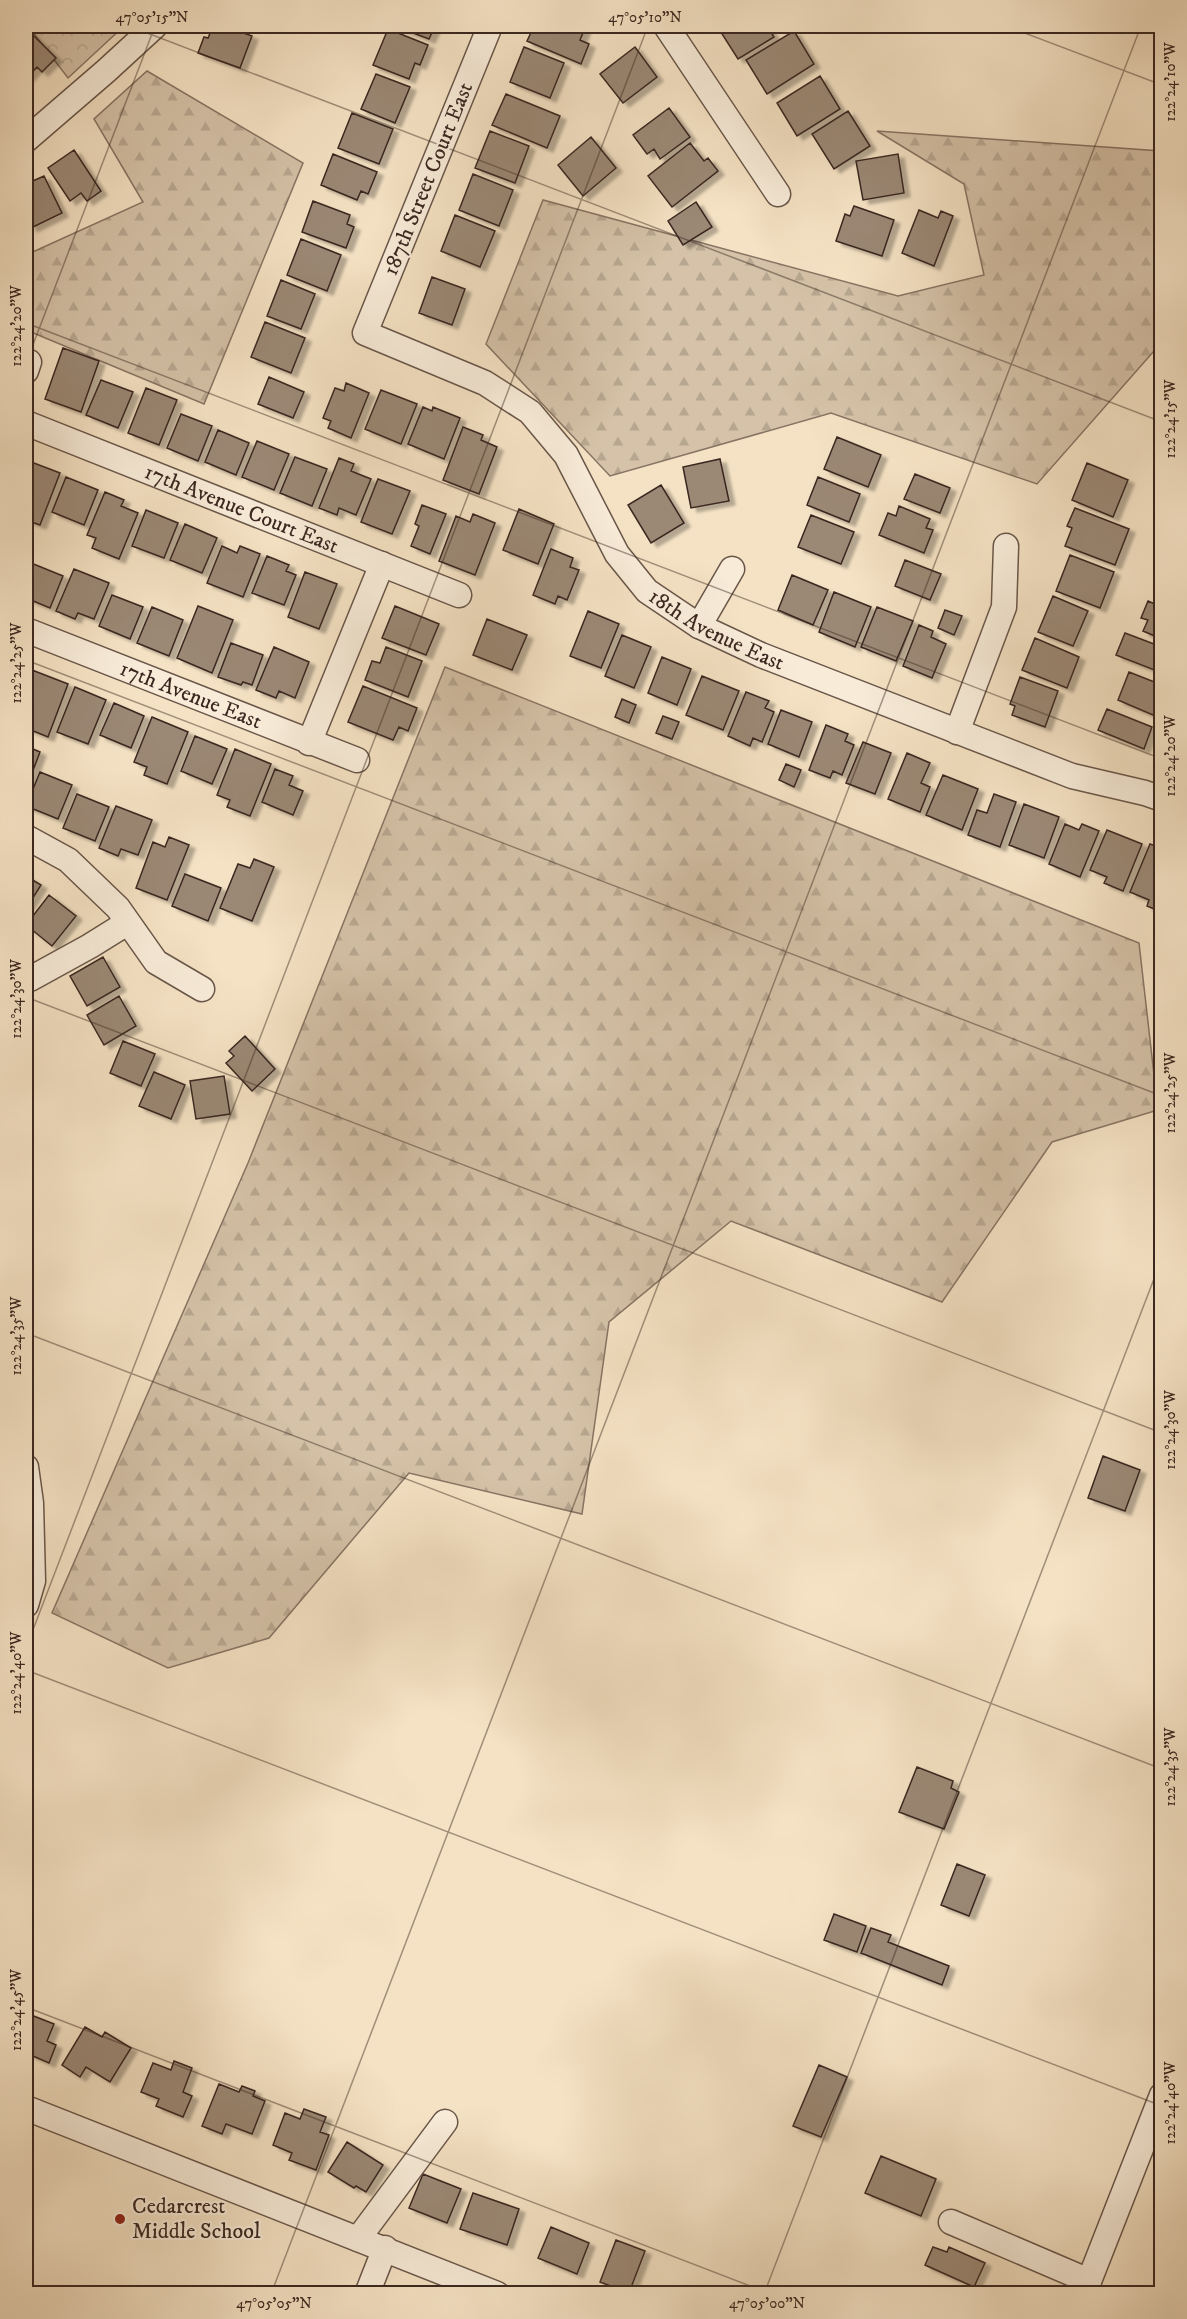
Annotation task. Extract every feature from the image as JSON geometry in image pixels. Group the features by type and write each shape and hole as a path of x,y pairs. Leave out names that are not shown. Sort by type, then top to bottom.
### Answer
{"street":[{"path":"26,140 154,26"},
{"name":"187th Street Court East","path":"365,333 490,26"},
{"path":"666,26 778,194"},
{"name":"18th Avenue East","path":"365,333 485,382 530,412 566,455 616,554 647,591 699,626 761,655 1072,776 1145,793 1161,799"},
{"name":"17th Avenue Court East","path":"26,423 459,595"},
{"path":"957,732 1004,607 1006,546"},
{"path":"309,743 382,564"},
{"path":"699,626 732,569"},
{"name":"17th Avenue East","path":"26,630 357,760"},
{"path":"26,837 68,860 118,908 156,962 202,989"},
{"path":"30,979 128,922"},
{"path":"26,1467 31,1503 33,1581 26,1605"},
{"path":"951,2222 1086,2287 1161,2096"},
{"path":"26,2108 385,2248 491,2292"},
{"path":"358,2239 445,2122"},
{"path":"367,2294 385,2248"}],"green space":[{"path":"28,26 124,26 68,78"},
{"path":"147,71 303,163 204,404 26,330 26,255 143,202 94,119"},
{"path":"877,131 1161,151 1161,343 1037,484 831,413 610,476 486,344 543,200 898,296 984,275 964,184"},
{"path":"445,667 1139,943 1158,1110 1052,1142 942,1302 731,1221 609,1322 582,1514 409,1473 269,1638 168,1668 52,1613 248,1163"}],"building":[{"path":"213,26 224,26 252,36 240,68 198,53 204,37 208,38"},
{"path":"395,26 435,26 429,39"},
{"path":"534,26 585,28 580,40 589,44 581,64 527,41"},
{"path":"717,26 767,26 774,37 738,59"},
{"path":"26,28 56,58 42,72 37,67 27,78"},
{"path":"388,29 428,45 420,65 415,63 409,79 373,65"},
{"path":"794,31 814,64 767,94 746,60"},
{"path":"524,47 564,63 550,98 510,82"},
{"path":"635,47 657,77 623,103 600,74"},
{"path":"376,74 410,87 395,123 361,109"},
{"path":"820,76 840,109 797,136 777,103"},
{"path":"506,94 560,116 547,148 492,125"},
{"path":"669,108 690,137 660,159 654,149 647,154 633,135"},
{"path":"848,111 870,146 834,169 812,134"},
{"path":"352,113 393,129 379,164 338,148"},
{"path":"490,131 529,146 515,183 475,168"},
{"path":"591,137 616,168 583,196 558,165"},
{"path":"690,143 704,161 708,158 718,171 672,207 648,176"},
{"path":"74,150 101,191 87,201 81,193 70,201 48,168"},
{"path":"333,154 377,172 368,194 361,191 357,200 321,185"},
{"path":"898,154 904,193 863,200 856,161"},
{"path":"473,174 513,190 499,226 459,210"},
{"path":"44,176 62,213 31,228 26,217 26,184"},
{"path":"313,201 350,215 347,224 354,227 346,248 302,232"},
{"path":"696,202 712,227 683,245 668,221"},
{"path":"854,206 894,220 882,256 836,241 845,214 850,216"},
{"path":"919,210 938,218 941,211 953,216 934,266 902,253"},
{"path":"455,215 495,231 480,267 441,251"},
{"path":"301,239 341,255 327,291 287,275"},
{"path":"432,277 465,289 452,325 419,313"},
{"path":"281,280 315,294 301,329 267,316"},
{"path":"265,322 305,338 291,373 251,357"},
{"path":"63,348 99,361 81,412 45,399"},
{"path":"269,377 304,392 293,418 258,404"},
{"path":"101,380 133,392 118,428 86,415"},
{"path":"346,383 369,393 351,438 328,428 331,421 323,418 335,388 344,391"},
{"path":"146,388 177,400 159,445 128,433"},
{"path":"381,390 417,404 401,444 365,429"},
{"path":"423,407 432,411 433,407 460,418 444,459 408,444"},
{"path":"181,414 212,426 198,461 167,448"},
{"path":"463,427 483,435 481,440 497,447 479,494 443,480"},
{"path":"218,430 249,443 236,475 205,462"},
{"path":"837,437 881,455 868,487 824,469"},
{"path":"257,441 289,454 274,490 242,477"},
{"path":"295,457 327,469 312,506 280,493"},
{"path":"339,458 354,464 351,471 371,479 356,515 339,508 337,515 319,508"},
{"path":"720,459 729,501 691,508 683,467"},
{"path":"26,460 60,473 40,525 26,520"},
{"path":"1087,463 1128,480 1113,517 1072,500"},
{"path":"915,474 950,488 940,513 904,499"},
{"path":"66,477 98,490 84,525 52,512"},
{"path":"818,477 860,494 849,522 807,505"},
{"path":"378,479 410,491 392,534 361,522"},
{"path":"661,485 684,523 651,543 628,505"},
{"path":"105,492 124,500 121,506 138,513 119,559 92,548 96,538 87,535"},
{"path":"422,505 446,514 430,554 411,546 419,526 415,524"},
{"path":"899,506 930,519 926,528 933,530 924,553 879,535 888,513 896,516"},
{"path":"1075,508 1129,529 1115,565 1065,546 1072,528 1067,526"},
{"path":"519,509 554,524 538,564 503,550"},
{"path":"146,510 178,523 164,558 132,546"},
{"path":"473,514 495,523 475,575 439,561 456,516 470,522"},
{"path":"811,515 854,532 841,564 798,547"},
{"path":"185,524 217,538 202,573 170,560"},
{"path":"222,546 237,553 240,546 260,554 243,597 207,583"},
{"path":"551,549 573,558 570,567 579,570 567,600 558,596 555,604 533,595"},
{"path":"1070,555 1114,572 1100,608 1056,591"},
{"path":"267,556 289,565 286,571 296,575 284,605 252,593"},
{"path":"905,560 941,574 930,600 895,586"},
{"path":"31,563 63,576 50,608 26,598 26,577"},
{"path":"74,569 109,583 94,619 78,613 75,619 56,611"},
{"path":"305,572 337,584 319,629 288,617"},
{"path":"792,575 828,590 813,625 778,610"},
{"path":"834,592 871,607 855,647 819,632"},
{"path":"112,595 143,607 130,639 99,626"},
{"path":"1053,596 1088,611 1073,646 1038,632"},
{"path":"1148,601 1162,607 1162,639 1143,631 1148,620 1141,618"},
{"path":"198,606 233,620 212,673 177,658"},
{"path":"395,606 439,624 426,655 382,638"},
{"path":"152,607 183,620 169,656 137,643"},
{"path":"877,607 913,621 896,661 861,647"},
{"path":"945,610 962,616 954,635 938,628"},
{"path":"588,611 619,624 601,668 570,656"},
{"path":"487,619 527,635 512,670 473,655"},
{"path":"919,625 933,631 931,637 946,644 932,678 903,666"},
{"path":"1125,633 1162,647 1162,673 1116,655"},
{"path":"622,635 651,647 634,688 605,676"},
{"path":"1035,638 1079,657 1067,688 1022,670"},
{"path":"231,643 263,655 252,685 243,682 241,685 218,677"},
{"path":"274,647 309,662 295,698 279,691 276,698 256,690"},
{"path":"386,647 422,661 408,697 365,680 372,661 380,663"},
{"path":"662,657 691,669 677,705 648,693"},
{"path":"32,670 68,684 48,737 26,728 28,720 26,719 26,688"},
{"path":"1129,672 1162,685 1162,695 1153,715 1118,700"},
{"path":"702,676 739,691 723,730 686,715"},
{"path":"1020,677 1058,691 1045,727 1012,715 1015,706 1010,704"},
{"path":"363,686 417,708 408,731 399,727 393,740 348,722"},
{"path":"75,687 106,700 88,744 57,732"},
{"path":"746,692 769,701 765,708 774,712 762,742 753,738 750,746 728,736"},
{"path":"622,699 636,705 629,723 615,717"},
{"path":"114,703 144,716 131,748 100,735"},
{"path":"1107,709 1152,727 1144,749 1098,730"},
{"path":"781,710 812,722 799,757 768,744"},
{"path":"663,716 679,722 672,739 656,733"},
{"path":"152,717 188,732 167,784 144,775 147,767 134,762"},
{"path":"826,725 848,734 845,741 854,745 842,775 833,771 830,778 809,770"},
{"path":"195,736 227,749 212,784 181,771"},
{"path":"863,742 891,753 875,794 846,783"},
{"path":"26,746 40,752 26,789"},
{"path":"235,749 271,764 250,816 227,807 230,800 217,795"},
{"path":"907,753 930,763 921,783 930,787 920,812 888,799"},
{"path":"786,764 801,770 794,787 779,780"},
{"path":"275,769 293,776 289,785 303,791 293,815 262,802"},
{"path":"40,772 72,785 58,819 26,806"},
{"path":"943,775 978,789 962,830 926,815"},
{"path":"77,794 109,807 95,841 63,828"},
{"path":"994,794 1016,802 1000,847 968,835 977,810 987,813"},
{"path":"1024,804 1059,817 1044,858 1009,845"},
{"path":"116,806 152,820 138,855 121,849 118,856 99,848"},
{"path":"1065,824 1079,830 1082,824 1099,831 1080,877 1049,864"},
{"path":"1107,830 1142,844 1123,891 1104,883 1107,877 1090,870"},
{"path":"169,837 189,845 167,900 136,888 153,842 165,847"},
{"path":"1150,844 1162,848 1162,904 1159,911 1147,906 1149,900 1130,892"},
{"path":"254,859 274,867 252,921 220,908 238,864 250,868"},
{"path":"185,874 221,888 208,921 172,906"},
{"path":"26,876 41,885 26,909"},
{"path":"49,895 76,916 52,946 26,925"},
{"path":"103,957 120,987 87,1006 70,976"},
{"path":"119,996 136,1026 104,1045 87,1015"},
{"path":"245,1036 275,1069 252,1091 226,1063 234,1056 229,1051"},
{"path":"123,1041 155,1054 141,1086 110,1073"},
{"path":"154,1072 185,1085 171,1119 139,1106"},
{"path":"224,1076 230,1114 196,1119 190,1081"},
{"path":"1103,1456 1140,1470 1125,1511 1088,1498"},
{"path":"917,1767 953,1781 951,1788 959,1792 944,1829 899,1812"},
{"path":"957,1864 985,1875 969,1916 941,1905"},
{"path":"834,1914 866,1926 857,1952 824,1940"},
{"path":"871,1928 891,1935 888,1942 949,1966 942,1985 861,1953"},
{"path":"26,2013 54,2024 47,2041 56,2045 49,2063 26,2053"},
{"path":"85,2027 102,2037 105,2032 131,2048 110,2082 86,2067 80,2077 62,2065"},
{"path":"174,2061 192,2068 183,2092 192,2096 183,2117 156,2106 159,2099 141,2092 153,2063 171,2070"},
{"path":"819,2065 847,2077 821,2137 793,2126"},
{"path":"219,2084 239,2092 242,2086 255,2091 253,2096 265,2101 252,2134 226,2124 222,2134 202,2126"},
{"path":"304,2109 326,2117 320,2132 329,2135 316,2170 289,2160 292,2153 273,2145 285,2113 300,2119"},
{"path":"347,2142 383,2165 366,2192 356,2186 354,2188 328,2172"},
{"path":"881,2156 936,2179 921,2216 865,2193"},
{"path":"423,2174 461,2189 447,2223 409,2208"},
{"path":"473,2193 519,2209 507,2245 460,2229"},
{"path":"551,2227 589,2243 577,2274 538,2258"},
{"path":"616,2240 645,2251 629,2293 600,2282"},
{"path":"933,2247 947,2252 949,2247 985,2263 974,2287 925,2265"}],"place":[{"name":"Cedarcrest Middle School","path":"120,2219"}]}
